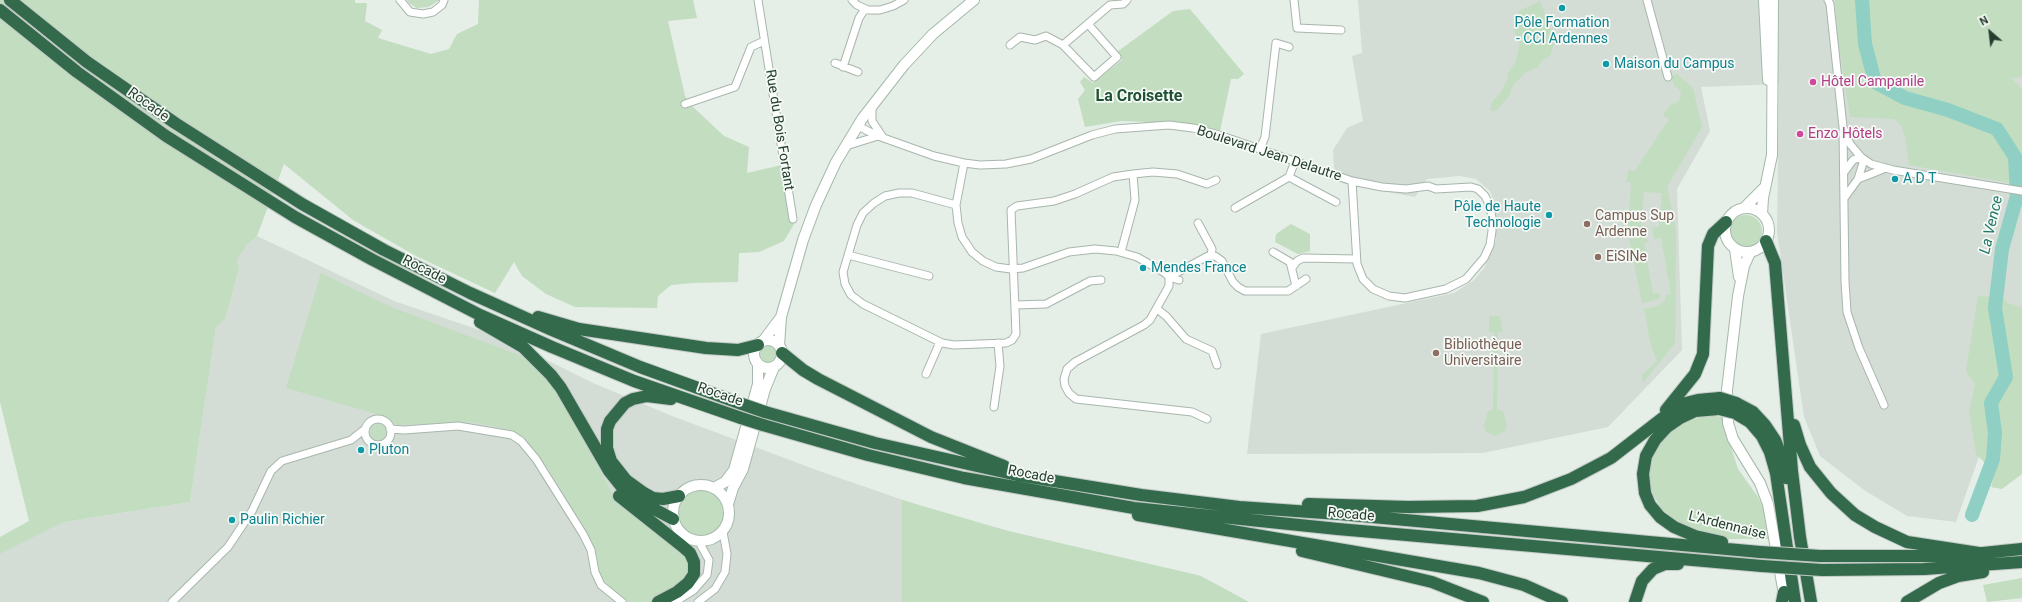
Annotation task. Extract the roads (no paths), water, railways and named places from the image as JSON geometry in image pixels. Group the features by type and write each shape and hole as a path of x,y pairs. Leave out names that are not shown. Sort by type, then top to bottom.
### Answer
{"highway":[{"path":"10,0 100,70 175,123 302,204 384,250 470,293 640,367 765,412 875,443 1047,481 1142,495 1239,507 1339,514 1760,552"},
{"name":"Rocade","path":"0,10 77,72 166,136 295,217 408,280 480,315 634,381 763,425 868,455 957,476 1065,497 1134,508 1314,526 1723,562"},
{"path":"1644,432 1675,401 1695,374 1703,354 1708,246 1713,234 1726,222"},
{"path":"1766,241 1776,263 1785,382 1799,530 1811,602"},
{"path":"408,280 453,308 523,347 551,375 561,388 594,447 609,471 621,486 635,499 674,519"},
{"path":"470,293 579,330 706,348 738,350 761,343"},
{"path":"781,349 792,363 813,376 931,437 964,451 1047,481"},
{"path":"1785,382 1793,423 1804,456 1825,487 1846,508 1875,527 1908,542 1985,554"},
{"path":"679,496 663,499 653,498 626,480 611,460 607,448 607,429 615,413 625,403 647,396 667,398 742,418"},
{"path":"1239,507 1288,504 1408,507 1477,506 1524,497 1572,479 1611,458 1644,432 1686,403 1698,400 1753,412 1765,425 1775,440 1783,461 1804,602"},
{"name":"L'Ardennaise","path":"1719,404 1695,411 1680,418 1667,427 1655,440 1646,456 1644,468 1645,493 1655,511 1674,527 1695,536 1760,552 1820,556 1921,557 1985,554 2022,550"},
{"name":"L'Ardennaise","path":"1735,408 1762,436 1770,452 1776,473 1795,602"},
{"path":"594,447 603,472 617,494 690,553 694,562 694,574 688,583 677,592 658,602"},
{"path":"1065,497 1092,507 1479,573 1524,584 1562,602"},
{"path":"1170,521 1425,580 1483,602"},
{"path":"1635,602 1635,598 1642,581 1653,569 1665,564 1708,565 1723,562 1822,570 1924,569 2019,562"},
{"path":"1907,602 1939,583 1958,576 1998,570 2019,562"}],"street":[{"path":"400,0 410,12 423,14 433,12 442,5 444,0"},
{"name":"Rue du Bois Fortant","path":"758,0 794,219"},
{"path":"852,0 857,5 864,8 880,10 893,6 904,0"},
{"path":"728,504 722,495 714,488 699,485 685,490 679,496 674,507 674,519 676,526 686,537 699,542 712,539 723,532 729,519 728,504 733,488 743,469 765,389 774,367 780,361 781,317 809,222 828,178 858,126 904,65 928,39 974,0"},
{"path":"1063,45 1110,5 1123,4 1127,0"},
{"path":"1294,0 1297,28 1341,30"},
{"path":"1647,0 1668,77"},
{"path":"1764,0 1766,59 1772,122"},
{"path":"1762,214 1765,187 1772,155 1774,58 1773,0"},
{"path":"1828,0 1830,4 1843,127 1845,282 1848,315 1859,348 1884,405"},
{"path":"843,67 859,18 864,8"},
{"path":"1010,45 1020,37 1035,40 1046,36 1063,45 1094,77 1117,57 1088,24"},
{"name":"Rue du Bois Fortant","path":"686,104 735,87 751,48 764,41"},
{"path":"1260,149 1265,137 1276,43 1289,47"},
{"path":"835,63 858,72"},
{"path":"846,146 881,137 872,121 872,106"},
{"name":"Boulevard Jean Delautre","path":"858,126 881,137 934,156 964,163 1000,164 1031,159 1092,135 1116,129 1168,125 1192,128 1219,135 1352,181 1382,188 1406,189 1428,186 1436,188 1471,187 1478,189 1485,196 1490,206 1492,231 1490,245 1484,258 1466,279 1446,290 1406,298 1389,296 1373,290 1363,279 1356,259"},
{"path":"1843,127 1850,144 1861,157 1871,164 1886,168 2022,191"},
{"path":"1844,172 1848,164 1861,157"},
{"path":"1844,197 1858,179 1863,163 1861,157"},
{"path":"1235,208 1289,177 1295,161"},
{"path":"964,163 956,205 958,223 962,237 972,252 983,261 996,267 1014,269 1023,268 1069,252 1095,249 1121,252 1137,257 1165,273 1169,278 1169,286 1150,320 1144,325 1074,362 1067,369 1064,379 1065,386 1069,393 1076,399 1192,412 1207,418"},
{"path":"1858,179 1886,168"},
{"path":"956,205 912,193 899,193 885,196 874,203 864,212 857,225 843,272 845,284 851,294 863,304 940,342 954,345 1006,343 1012,340 1016,334 1011,210 1017,206 1054,201 1076,194 1113,177 1132,174 1153,172 1177,174 1206,184 1216,180"},
{"path":"1121,252 1135,200 1132,174"},
{"path":"1289,177 1336,202"},
{"path":"1292,268 1303,258 1356,259 1352,181"},
{"path":"1765,187 1744,208 1733,212 1726,222 1725,237 1734,249 1737,257 1739,284 1727,390 1728,423 1733,439 1760,483 1768,504 1784,599"},
{"path":"1734,249 1750,253 1757,251 1766,241 1769,230 1768,224 1762,214 1757,210 1744,208"},
{"path":"1198,223 1212,249 1211,256"},
{"path":"1273,252 1290,262 1296,286"},
{"path":"1739,284 1750,253"},
{"path":"848,255 929,276"},
{"path":"1169,278 1198,260 1215,256 1222,262 1233,282 1245,291 1288,291 1306,279"},
{"path":"1169,278 1179,280"},
{"path":"1015,305 1046,304 1090,281 1101,280"},
{"path":"1156,309 1166,316 1186,339 1212,352 1217,365"},
{"path":"714,488 725,482 734,470 758,384 758,364 755,356 761,343 781,317"},
{"path":"761,343 772,341 781,349"},
{"path":"926,374 940,342"},
{"path":"994,407 1000,366 998,343"},
{"path":"758,364 766,368 774,367"},
{"path":"172,602 228,547 252,511 271,471 282,461 351,440 368,440 374,444 384,443 389,437 390,429 385,422 378,419 370,422 365,429 351,440"},
{"path":"390,429 404,430 458,426 512,435 520,441 536,459 583,534 591,550 595,572 601,585 622,602"},
{"path":"365,429 368,440"},
{"path":"698,602 715,589 725,572 727,554 723,532"},
{"path":"675,602 685,599 702,583 707,575 709,560 699,542"}],"waterway":[{"name":"La Vence","path":"1862,0 1865,44 1875,82 1905,98 1948,110 1997,129 2015,157 2017,196 2002,249 1995,308 2006,377 1991,403 1995,433 1993,459 1972,515"}],"place":[{"name":"Pôle Formation - CCI Ardennes","path":"1562,8"},
{"name":"Maison du Campus","path":"1606,64"},
{"name":"Hôtel Campanile","path":"1813,82"},
{"name":"Enzo Hôtels","path":"1800,134"},
{"name":"A D T","path":"1895,179"},
{"name":"Pôle de Haute Technologie","path":"1549,215"},
{"name":"Campus Sup Ardenne","path":"1587,224"},
{"name":"EiSINe","path":"1598,257"},
{"name":"Mendes France","path":"1143,268"},
{"name":"Bibliothèque Universitaire","path":"1436,353"},
{"name":"Pluton","path":"361,450"},
{"name":"Paulin Richier","path":"232,520"}],"district":[{"name":"La Croisette","path":"1139,97"}]}
